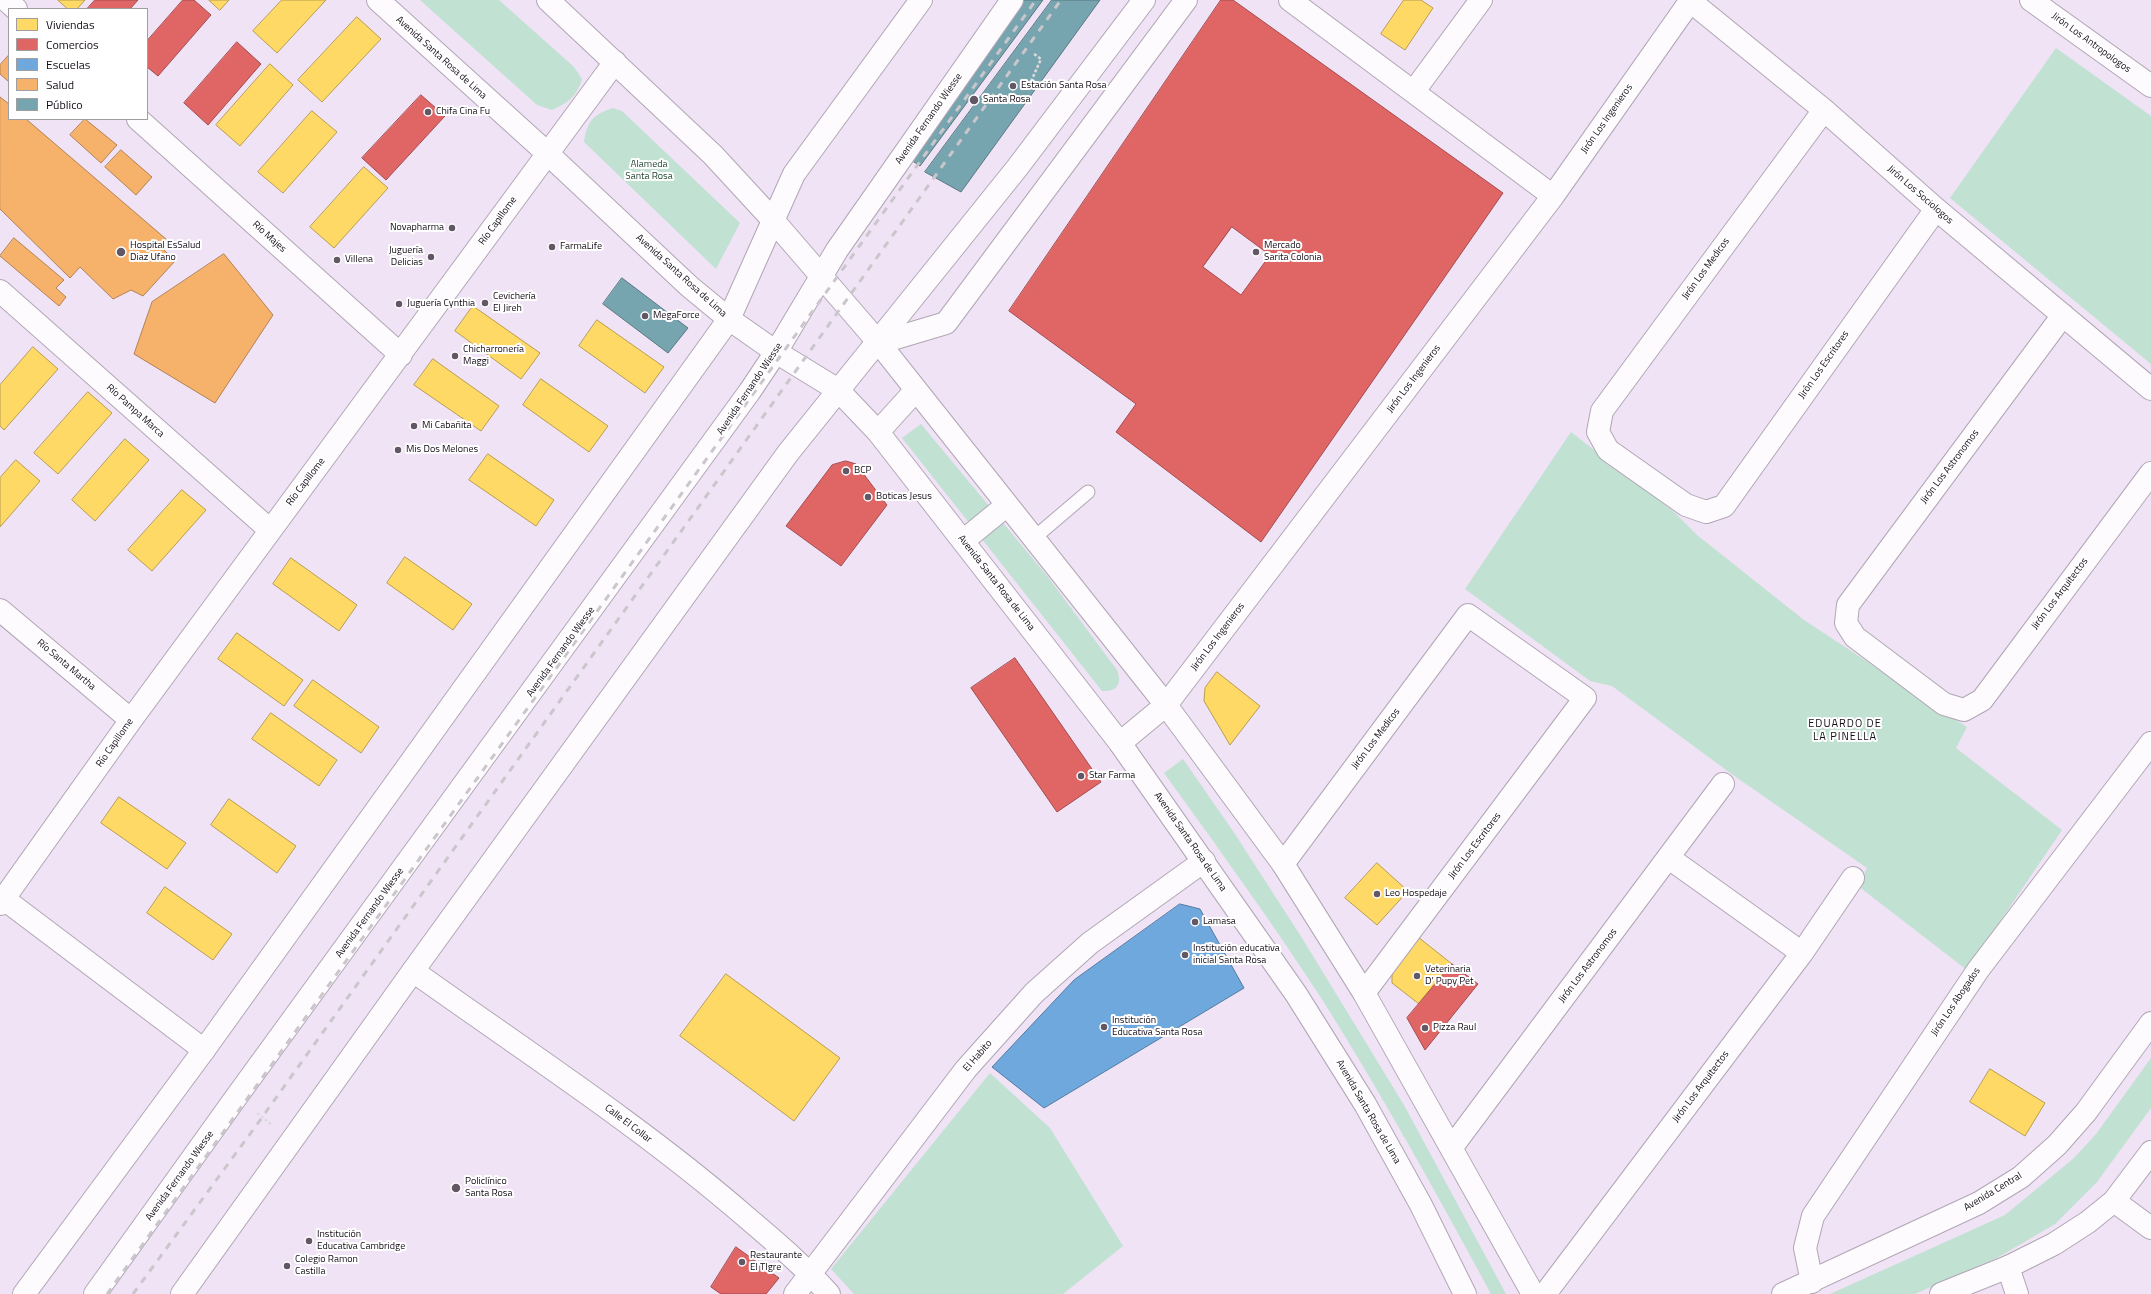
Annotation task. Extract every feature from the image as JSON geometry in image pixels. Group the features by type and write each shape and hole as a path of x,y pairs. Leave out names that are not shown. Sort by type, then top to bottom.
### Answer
{"street":[{"path":"6,0 15,8"},
{"name":"Avenida Santa Rosa de Lima","path":"378,0 547,153 690,287 728,319 776,352 838,390 878,432 1120,743 1296,994 1365,1104 1421,1205 1465,1294"},
{"path":"548,0 713,155 772,219 879,343 1166,705 1283,864 1364,994 1452,1147 1533,1294"},
{"name":"Avenida Fernando Wiesse","path":"95,1294 237,1096 750,391 776,352 820,276 1012,0"},
{"path":"182,1294 291,1140 788,453 838,390 879,343 1017,168 1144,0"},
{"path":"879,343 946,323 1186,0"},
{"path":"1290,0 1553,196"},
{"path":"1414,91 1481,0"},
{"name":"Jirón Los Sociologos","path":"1690,0 1824,110 1936,209 2151,389"},
{"name":"Jirón Los Ingenieros","path":"1120,743 1166,705 1553,196 1690,0"},
{"name":"Jirón Los Antropologos","path":"2031,0 2151,86"},
{"path":"24,1294 204,1050 728,319 772,219 794,174 915,2"},
{"name":"Río Capillome","path":"2,902 131,720 270,530 401,355 547,153 615,62"},
{"name":"Jirón Los Medicos","path":"1706,512 1686,505 1608,450 1598,432 1602,411 1824,110"},
{"name":"Río Majes","path":"139,120 401,355"},
{"name":"Jirón Los Escritores","path":"1706,512 1724,506 1936,209"},
{"name":"Río Pampa Marca","path":"0,291 270,530"},
{"name":"Jirón Los Astronomos","path":"1964,710 1944,704 1855,637 1846,623 1848,605 2063,315"},
{"path":"878,432 916,390"},
{"name":"Jirón Los Arquitectos","path":"1964,710 1982,700 2151,473"},
{"path":"963,541 1007,505"},
{"name":"Río Santa Martha","path":"0,610 131,720"},
{"name":"Jirón Los Medicos","path":"1283,864 1468,615 1585,698"},
{"name":"Jirón Los Escritores","path":"1364,994 1585,698"},
{"name":"Jirón Los Abogados","path":"1812,1282 1805,1248 1813,1216 1978,970 2151,743"},
{"name":"Jirón Los Astronomos","path":"1452,1147 1723,784"},
{"path":"1669,858 1802,953"},
{"name":"El Habito","path":"795,1294 966,1070 1034,992 1090,943 1204,861"},
{"name":"Jirón Los Arquitectos","path":"1545,1294 1802,953 1853,878"},
{"path":"2,902 204,1050"},
{"name":"Calle El Collar","path":"413,971 615,1113 715,1190 810,1273 829,1294"},
{"name":"Avenida Central","path":"1783,1294 1812,1282 1979,1203 2021,1177 2057,1145 2086,1112 2151,1023"},
{"path":"1941,1294 2008,1267 2054,1244 2088,1222 2114,1201 2151,1152"},
{"path":"2114,1201 2151,1228"},
{"path":"2008,1267 2017,1294"}],"lane":[{"path":"1034,538 1088,492"}],"path":[{"path":"1029,86 1040,59 1034,54"},
{"path":"237,1096 291,1140"}],"green space":[{"path":"420,0 499,0 574,67 582,79 575,94 563,105 552,110 537,105"},
{"path":"2056,48 2151,116 2151,364 1950,198"},
{"name":"Alameda Santa Rosa","path":"613,108 622,111 740,223 716,269 584,142 587,129 592,120 600,113"},
{"path":"921,424 1048,577 1117,670 1119,683 1115,688 1112,690 1102,691 902,438"},
{"path":"1571,432 1674,512 1697,535 1804,620 1967,727 1956,748 2062,830 1967,970 1858,886 1867,868 1733,775 1612,686 1590,681 1465,589"},
{"path":"1183,759 1233,831 1302,938 1404,1105 1506,1294 1491,1294 1410,1148 1325,1004 1266,916 1164,773"},
{"path":"2151,1058 2151,1108 2097,1182 2055,1224 1997,1258 1915,1294 1830,1294 2005,1215 2074,1158 2096,1134"},
{"path":"990,1073 1050,1128 1123,1246 1063,1294 854,1294 831,1269"}],"building: Viviendas":[{"path":"58,0 85,0 78,8 67,8"},
{"path":"209,0 229,0 220,10"},
{"path":"282,0 326,0 277,53 253,31"},
{"path":"1404,0 1421,0 1433,8 1405,50 1381,34"},
{"path":"357,17 381,39 322,102 298,80"},
{"path":"270,64 293,85 240,146 216,125"},
{"path":"312,111 337,132 283,193 258,172"},
{"path":"364,167 388,188 334,248 310,227"},
{"path":"473,306 540,353 521,379 455,331"},
{"path":"597,320 664,367 645,393 579,346"},
{"path":"33,347 58,369 4,430 0,426 0,385"},
{"path":"433,359 499,406 481,431 414,385"},
{"path":"541,379 608,426 589,452 523,405"},
{"path":"88,392 112,413 58,474 34,453"},
{"path":"125,439 149,460 95,521 72,500"},
{"path":"488,454 554,500 536,526 469,480"},
{"path":"16,460 40,481 0,527 0,478"},
{"path":"182,490 206,510 152,571 128,550"},
{"path":"405,557 472,604 453,630 387,583"},
{"path":"291,558 357,605 339,631 273,584"},
{"path":"237,633 303,680 284,706 218,659"},
{"path":"1217,672 1260,706 1230,745 1204,701 1205,688"},
{"path":"313,680 379,727 361,753 294,706"},
{"path":"271,713 337,760 319,786 252,739"},
{"path":"119,797 186,843 167,869 101,823"},
{"path":"229,799 296,846 277,873 211,825"},
{"name":"Leo Hospedaje","path":"1377,863 1408,891 1377,925 1345,898"},
{"path":"165,887 232,934 213,960 147,913"},
{"name":"Veterinaria D' Pupy Pet","path":"1418,937 1452,964 1419,1004 1392,983 1392,969"},
{"path":"726,974 840,1058 794,1121 680,1036"},
{"path":"1990,1069 2045,1103 2025,1136 1970,1102"}],"building: Comercios":[{"path":"95,0 138,0 131,8 88,8"},
{"path":"183,0 194,0 211,15 158,76 148,68 148,40"},
{"name":"Mercado Sarita Colonia","path":"1221,0 1233,0 1503,193 1261,542 1116,432 1136,404 1009,311","holes":["1232,227 1270,255 1241,295 1203,267"]},
{"path":"237,42 261,64 208,125 184,103"},
{"path":"421,95 445,116 386,180 362,158"},
{"path":"846,461 856,464 887,505 841,566 786,526 832,465"},
{"path":"1015,658 1101,782 1057,812 971,688"},
{"path":"1452,964 1478,984 1425,1050 1407,1018"},
{"name":"Restaurante El TIgre","path":"736,1247 779,1278 766,1294 721,1294 711,1287"}],"building: Escuelas":[{"name":"Institución Educativa Santa Rosa","path":"1180,904 1200,909 1244,988 1044,1108 992,1067 1074,980"}],"building: Salud":[{"path":"8,56 8,81 0,74 0,65"},
{"path":"0,97 8,103 8,120 27,120 166,239 162,248 175,261 143,296 131,290 113,299 80,267 70,278 0,209"},
{"path":"84,120 86,120 117,145 101,163 70,135"},
{"path":"121,150 152,177 136,195 105,167"},
{"path":"14,238 64,280 56,288 66,297 59,306 0,256"},
{"path":"224,254 273,315 215,403 134,354 152,302"}],"building: Público":[{"path":"1006,0 1043,0 920,166 895,149"},
{"name":"Estación Santa Rosa","path":"1052,0 1100,0 961,192 925,172"},
{"name":"MegaForce","path":"622,278 688,328 668,353 603,304"}],"railway":[{"path":"107,1294 1036,0"},
{"path":"133,1294 258,1123 1061,0"}],"place":[{"name":"Estación Santa Rosa","path":"1013,86"},
{"name":"Santa Rosa","path":"974,100"},
{"name":"Chifa Cina Fu","path":"428,112"},
{"name":"Novapharma","path":"452,228"},
{"name":"FarmaLife","path":"552,247"},
{"name":"Hospital EsSalud Diaz Ufano","path":"121,252"},
{"name":"Mercado Sarita Colonia","path":"1256,252"},
{"name":"Juguería Delicias","path":"431,257"},
{"name":"Villena","path":"337,260"},
{"name":"Cevichería El Jireh","path":"485,303"},
{"name":"Juguería Cynthia","path":"399,304"},
{"name":"MegaForce","path":"645,316"},
{"name":"Chicharronería Maggi","path":"455,356"},
{"name":"Mi Cabañita","path":"414,426"},
{"name":"Mis Dos Melones","path":"398,450"},
{"name":"BCP","path":"846,471"},
{"name":"Boticas Jesus","path":"868,497"},
{"name":"Star Farma","path":"1081,776"},
{"name":"Leo Hospedaje","path":"1377,894"},
{"name":"Lamasa","path":"1195,922"},
{"name":"Institución educativa inicial Santa Rosa","path":"1185,955"},
{"name":"Veterinaria D' Pupy Pet","path":"1417,976"},
{"name":"Institución Educativa Santa Rosa","path":"1104,1027"},
{"name":"Pizza Raul","path":"1425,1028"},
{"name":"Policlínico Santa Rosa","path":"456,1188"},
{"name":"Institución Educativa Cambridge","path":"309,1241"},
{"name":"Restaurante El TIgre","path":"742,1262"},
{"name":"Colegio Ramon Castilla","path":"287,1266"}],"district":[{"name":"EDUARDO DE LA PINELLA","path":"1845,730"}]}
